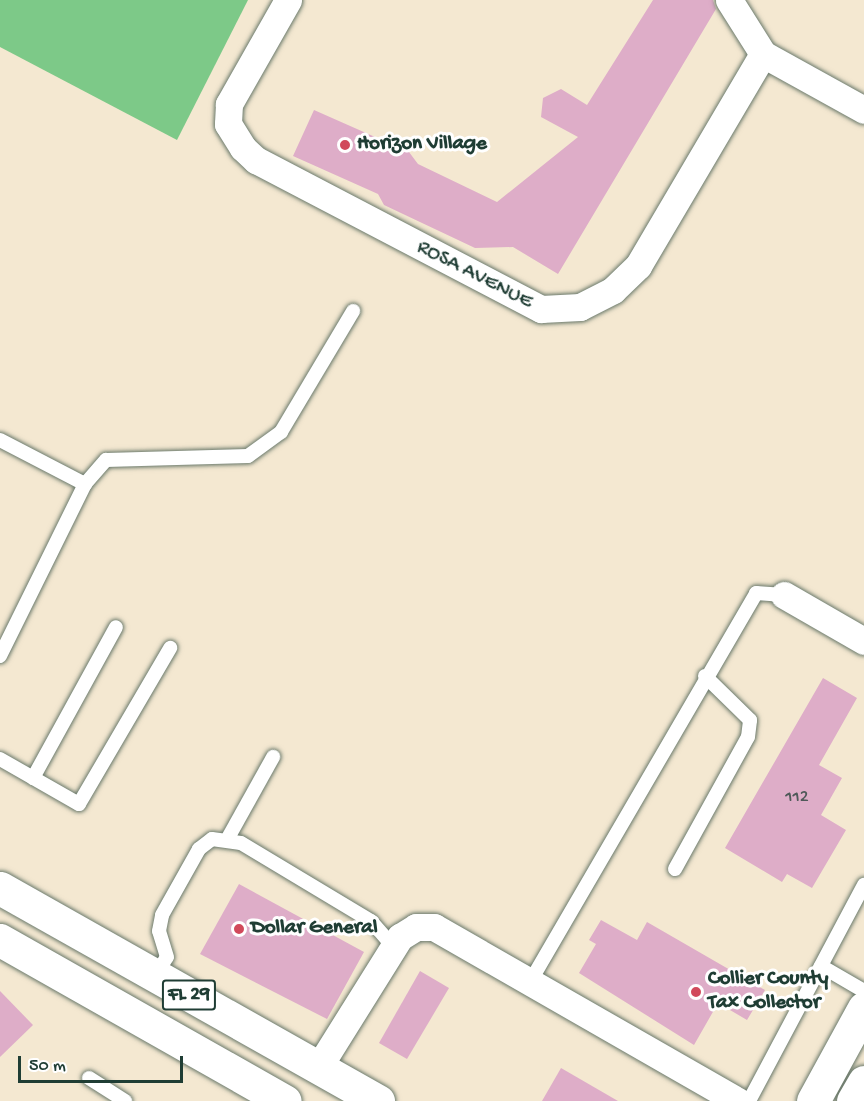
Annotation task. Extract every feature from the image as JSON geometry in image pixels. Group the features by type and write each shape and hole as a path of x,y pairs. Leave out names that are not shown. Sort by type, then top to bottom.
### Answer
{"main road":[{"name":"FL 29","path":"0,888 378,1101"},
{"name":"FL 29","path":"0,940 285,1101"},
{"path":"813,1101 864,1005"},
{"path":"302,1101 318,1068"},
{"path":"853,1101 864,1082"}],"street":[{"name":"ROSA AVENUE","path":"288,0 230,104 228,124 243,148 266,166 541,309 580,307 613,290 638,266 763,54"},
{"path":"729,0 763,54 864,110"},
{"path":"784,595 864,641"},
{"path":"318,1068 393,946 416,927 434,927 738,1101"}],"lane":[{"path":"0,656 5,637 85,484 106,459 248,456 281,432 353,311"},
{"path":"0,440 85,484"},
{"path":"530,982 705,676 756,593 784,595"},
{"path":"33,778 116,627"},
{"path":"0,759 79,804 170,648"},
{"path":"675,869 748,737 750,720 705,676"},
{"path":"228,838 273,757"},
{"path":"156,976 166,957 159,931 162,915 199,849 212,839 228,838 371,921 393,946"},
{"path":"749,1101 864,885"},
{"path":"821,966 864,1005"},
{"path":"89,1078 125,1101"}],"green space":[{"path":"0,0 248,0 177,140 0,47"}],"building":[{"name":"Horizon Village","path":"653,0 713,0 716,9 558,274 513,247 475,248 384,205 378,194 293,156 314,110 409,152 418,164 497,202 578,137 541,117 543,98 561,89 587,105"},
{"path":"823,678 857,698 819,765 842,778 821,815 846,830 812,888 787,874 782,882 725,848"},
{"path":"239,884 364,952 327,1019 200,954"},
{"path":"601,920 637,940 647,922 765,990 747,1020 718,1003 694,1045 579,973 596,944 589,940"},
{"path":"420,971 449,988 407,1059 379,1043"},
{"path":"0,991 33,1025 0,1057"},
{"path":"561,1068 618,1101 542,1101"}],"place":[{"name":"Horizon Village","path":"345,145"},
{"name":"Dollar General","path":"239,929"},
{"name":"Collier County Tax Collector","path":"696,992"}]}
